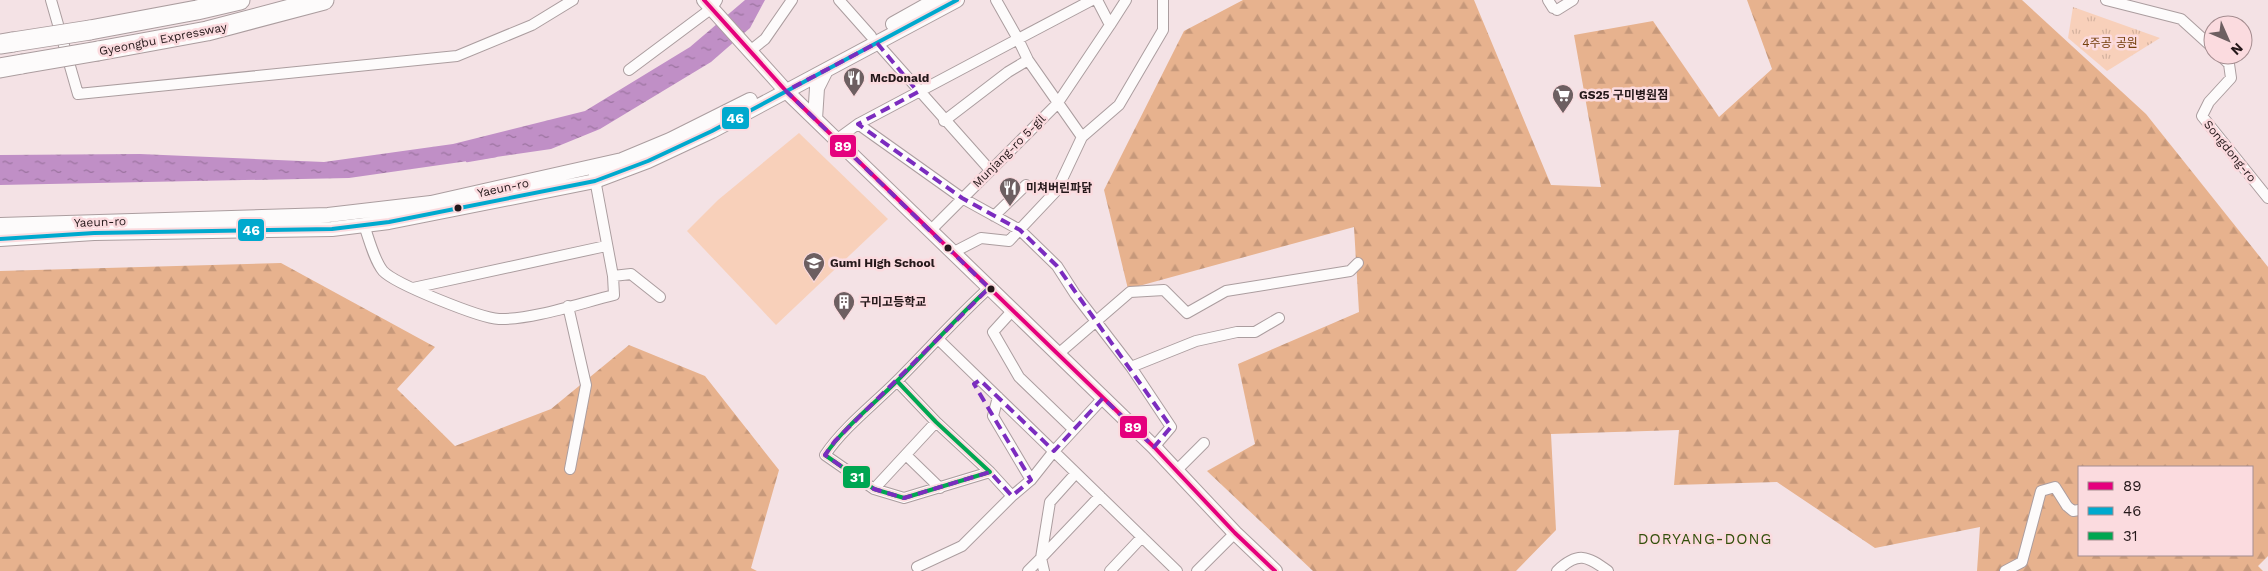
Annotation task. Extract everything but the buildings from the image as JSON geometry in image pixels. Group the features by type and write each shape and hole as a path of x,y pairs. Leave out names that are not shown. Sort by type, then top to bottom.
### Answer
{"highway":[{"name":"Gyeongbu Expressway","path":"7,43 188,12 240,0"},
{"name":"Gyeongbu Expressway","path":"0,68 207,31 324,0"}],"street":[{"path":"51,0 78,94 456,56 532,25 574,0"},
{"path":"750,51 765,39 792,0"},
{"path":"840,0 918,92 990,170"},
{"name":"Yaeun-ro","path":"0,239 94,233 332,228 364,225 389,222 594,175 622,160 827,70 936,0"},
{"name":"Yaeun-ro","path":"783,88 874,40 957,0"},
{"path":"996,0 1028,60 1057,104 1082,137"},
{"path":"1070,10 1081,0"},
{"path":"836,140 858,124 1092,0"},
{"path":"1097,0 1110,25"},
{"name":"Munjang-ro 5-gil","path":"931,230 1057,104 1126,0"},
{"path":"954,252 981,238 1009,241 1056,190 1082,137 1119,105 1162,30 1163,0"},
{"path":"1553,6 1573,0"},
{"path":"2106,0 2181,19 2203,39"},
{"path":"629,70 711,3 783,88 1154,448 1235,533 1275,571"},
{"path":"944,121 1008,72 1028,60"},
{"name":"Songdong-ro","path":"2229,65 2231,78 2209,102 2202,116 2268,198"},
{"path":"815,119 817,88 827,70"},
{"path":"858,124 962,198 1020,230 1057,266 1095,322 1131,367 1171,427 1154,448"},
{"path":"364,225 383,271 413,288 478,316 500,319 541,313 614,295 613,276 594,175"},
{"name":"Yaeun-ro","path":"0,225 266,218 364,212 431,204 594,175"},
{"path":"994,216 1026,185"},
{"path":"413,288 606,246"},
{"path":"1057,354 1130,292 1164,290 1187,313 1226,291 1350,271 1358,263"},
{"path":"613,276 631,274 660,297"},
{"path":"989,288 897,381 834,441 825,455 874,490 904,498 990,472"},
{"path":"568,306 586,385 570,469"},
{"path":"1013,310 993,332 1019,378 1073,429"},
{"path":"1131,367 1196,341 1237,332 1255,332 1279,318"},
{"path":"938,339 1177,571"},
{"path":"897,381 1012,496"},
{"path":"998,397 993,416 1031,480"},
{"path":"917,567 962,546 1012,496 1031,480 1073,429 1103,398"},
{"path":"874,490 936,422"},
{"path":"1176,471 1204,443"},
{"path":"906,455 940,488"},
{"path":"1044,571 1041,558 1050,502 1076,473"},
{"path":"2005,571 2022,562 2041,490 2055,487 2067,506 2073,511 2078,510"},
{"path":"1028,571 1100,496"},
{"path":"1197,571 1235,533"},
{"path":"1110,571 1142,537"},
{"path":"1557,571 1573,558 1591,559 1608,571"}],"highlighted area":[{"path":"877,43 918,92 858,124 962,198 1020,230 1057,266 1171,427 1154,447 1103,398 1054,451 980,380 974,384 1031,480 1012,496 990,472 904,498 874,489 825,455 835,441 989,288 786,91"}],"green space":[{"path":"1243,0 1474,0 1551,185 1601,187 1574,35 1653,21 1719,117 1772,69 1747,0 2022,0 2146,114 2268,267 2268,556 2258,566 2263,571 1977,571 1980,527 1875,548 1777,482 1674,485 1679,430 1551,434 1556,530 1516,571 1313,571 1207,471 1255,444 1238,364 1359,312 1354,227 1128,289 1104,190 1184,31"},
{"name":"4주공 공원","path":"2073,7 2160,38 2107,71 2068,38"},
{"path":"799,133 888,219 776,325 687,231 718,200"},
{"path":"281,263 435,347 397,389 455,446 551,409 629,345 705,376 779,470 751,568 757,571 0,571 0,271"}],"water":[{"path":"745,0 765,0 750,28 711,62 600,129 551,149 349,178 0,185 0,155 140,154 324,162 453,144 585,111 690,47"}],"waterway":[{"path":"467,161 496,156"}],"transit line":[{"name":"89","path":"704,0 786,91 1154,447 1235,533 1275,571"},
{"name":"46","path":"0,239 94,233 332,229 389,222 595,181 648,161 712,131 957,0"},
{"name":"31","path":"897,381 936,422 990,472 904,498 874,489 825,455 850,426 989,288"}],"place":[{"name":"McDonald","path":"854,97"},
{"name":"GS25 구미병원점","path":"1563,114"},
{"name":"미쳐버린파닭","path":"1010,207"},
{"name":"Gumi High School","path":"814,282"},
{"name":"구미고등학교","path":"844,321"}],"district":[{"name":"DORYANG-DONG","path":"1705,539"}]}
